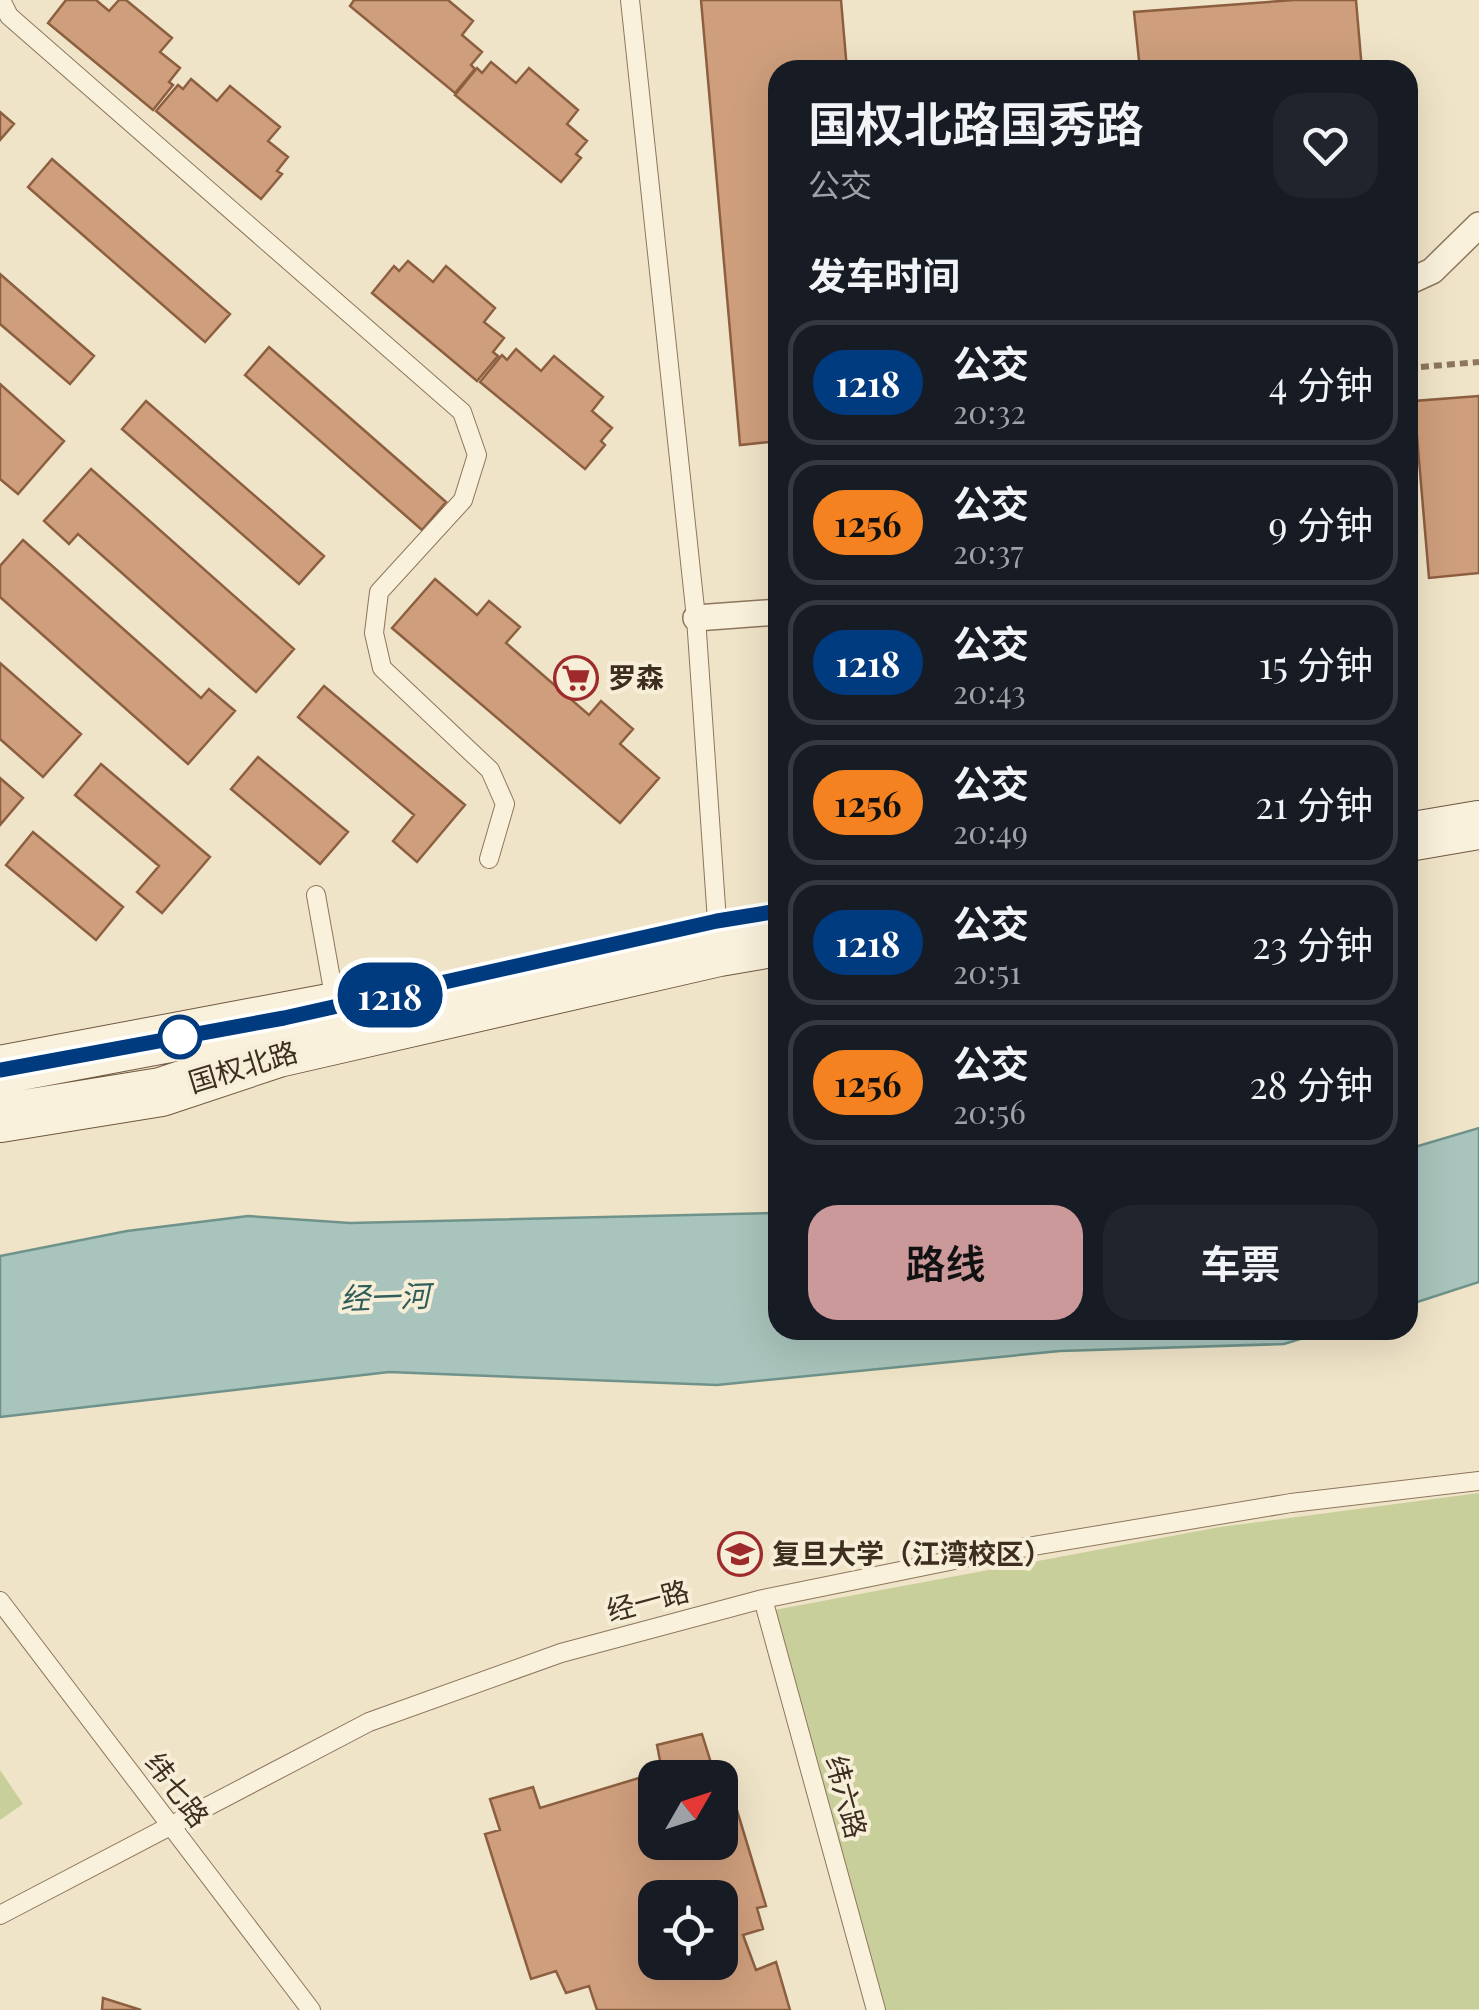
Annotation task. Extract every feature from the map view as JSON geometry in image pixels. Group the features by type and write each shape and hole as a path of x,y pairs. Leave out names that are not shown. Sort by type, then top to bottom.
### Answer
{"main road":[{"path":"1418,809 1479,800"},
{"path":"1418,835 1479,825"},
{"name":"国权北路","path":"0,1118 160,1092 278,1053 718,936 768,916"},
{"name":"国权北路","path":"0,1070 718,936 768,941"}],"street":[{"path":"1418,277 1432,271 1479,225"},
{"path":"696,618 768,613"}],"lane":[{"path":"1,0 9,16 462,412 477,455 463,500 379,592 374,634 382,668 490,770 504,804 489,858"},
{"path":"630,0 696,618 718,936"},
{"path":"316,895 336,1006"},
{"name":"经一路","path":"0,1915 369,1722 561,1653 764,1599 979,1555 1291,1502 1479,1481"},
{"name":"纬六路","path":"764,1599 876,2010"},
{"name":"纬七路","path":"0,1602 311,2010"}],"path":[{"path":"1418,367 1479,362"}],"green space":[{"path":"1479,1493 1479,2009 886,2010 774,1610 1220,1527"},
{"path":"0,1770 23,1804 0,1820"}],"water":[{"path":"1479,1128 1479,1282 1418,1302 1418,1146"},
{"name":"经一河","path":"768,1213 768,1340 1297,1340 1284,1344 1060,1351 717,1385 389,1372 0,1417 0,1256 127,1231 248,1216 350,1223"}],"building":[{"path":"66,0 96,0 109,11 119,0 126,0 172,38 160,52 180,68 169,82 173,85 153,110 48,23"},
{"path":"354,0 448,0 473,21 462,35 482,52 471,65 475,69 455,93 350,6"},
{"path":"701,0 841,0 846,60 768,60 768,442 740,445"},
{"path":"1294,0 1356,0 1361,60 1139,60 1134,12"},
{"path":"491,62 516,83 529,68 578,110 567,124 587,141 576,154 581,158 561,182 455,95 477,68 482,73"},
{"path":"191,79 217,101 230,86 280,127 268,141 288,157 277,171 282,174 261,199 156,111 178,85 183,89"},
{"path":"0,112 14,124 0,140"},
{"path":"52,159 230,314 205,342 28,187"},
{"path":"408,261 433,282 446,266 495,308 484,322 504,338 493,352 498,356 477,381 372,293 394,266 399,271"},
{"path":"0,274 94,356 70,384 0,324"},
{"path":"269,347 446,502 422,530 245,375"},
{"path":"516,349 541,371 554,356 603,397 592,411 612,428 601,441 605,445 585,469 480,382 502,355 507,360"},
{"path":"0,384 64,441 18,494 0,479"},
{"path":"1479,396 1479,573 1429,578 1418,401"},
{"path":"146,401 324,556 299,584 122,429"},
{"path":"91,469 294,649 256,692 78,534 69,544 44,521"},
{"path":"23,540 201,698 209,689 235,711 188,764 0,597 0,566"},
{"path":"435,579 477,615 489,601 520,627 506,643 589,715 601,701 633,729 620,744 659,778 620,823 392,628"},
{"path":"0,663 81,734 43,777 0,739"},
{"path":"324,686 465,805 417,862 393,841 414,815 298,717"},
{"path":"258,757 348,832 320,864 231,789"},
{"path":"101,764 210,857 162,913 137,892 159,866 75,795"},
{"path":"0,778 23,798 0,825"},
{"path":"33,832 123,907 96,940 6,865"},
{"path":"702,1734 710,1760 660,1760 657,1745"},
{"path":"638,1778 638,1860 738,1860 738,1814 766,1906 757,1908 763,1929 743,1935 756,1970 776,1962 790,2010 597,2010 589,1986 566,1993 556,1971 531,1979 485,1834 500,1830 490,1799 533,1787 540,1808"},
{"path":"103,1998 141,2010 102,2010"}],"bus line":[{"name":"1218","path":"0,1070 284,1018 768,913"}],"place":[{"name":"罗森","path":"576,678"},
{"name":"复旦大学（江湾校区）","path":"740,1554"}]}
